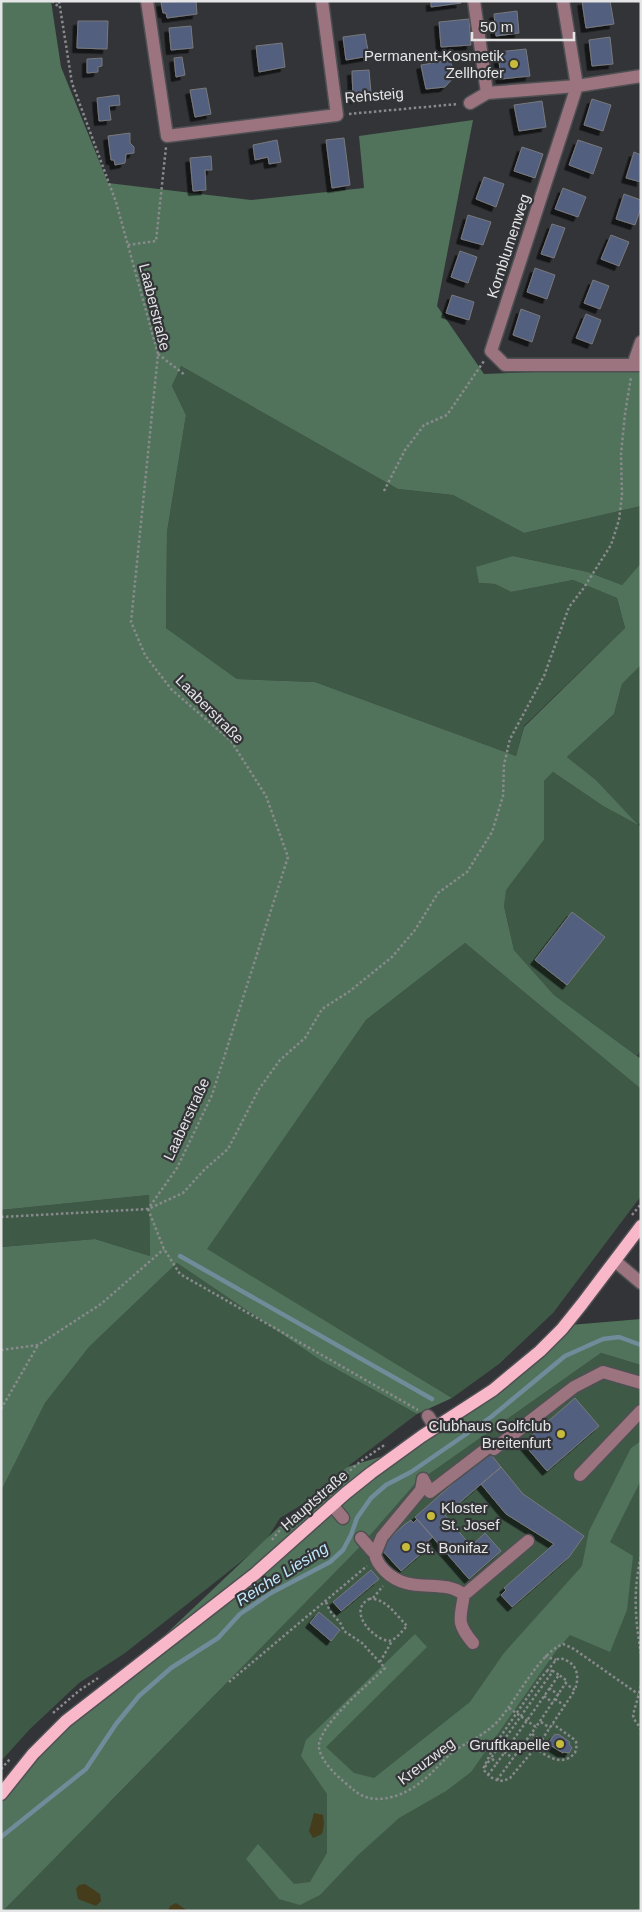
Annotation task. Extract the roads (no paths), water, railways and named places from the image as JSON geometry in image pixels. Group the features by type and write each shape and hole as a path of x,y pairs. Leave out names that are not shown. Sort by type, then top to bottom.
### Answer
{"main road":[{"name":"Hauptstraße","path":"1,1794 33,1754 66,1721 255,1574 371,1473 435,1427 493,1390 540,1351 562,1328 616,1261 641,1226"}],"street":[{"name":"Rehsteig","path":"148,1 167,136 337,115 322,1"},
{"path":"474,1 487,93"},
{"name":"Kornblumenweg","path":"563,1 577,86 491,351 506,365 637,365"},
{"path":"470,103 487,93 577,86 641,76"},
{"path":"637,365 641,342"},
{"path":"616,1261 641,1284"},
{"path":"376,1556 382,1537 420,1490 423,1479 430,1492 490,1446 494,1449 574,1387 603,1372 641,1383"},
{"path":"580,1475 641,1411"},
{"path":"428,1416 435,1427"},
{"path":"332,1505 343,1518"},
{"path":"361,1538 390,1575 417,1586 450,1587 464,1595"},
{"path":"473,1643 464,1633 460,1622 464,1595 528,1542"}],"waterway":[{"path":"180,1256 432,1399"},
{"name":"Reiche Liesing","path":"1,1837 86,1769 116,1724 139,1696 171,1668 218,1638 240,1614 271,1593 330,1562 343,1550 357,1518 371,1498 386,1485 411,1472 491,1417 565,1356 603,1339 619,1337 641,1345"},
{"path":"460,1426 466,1433"}],"place":[{"name":"Permanent-Kosmetik Zellhofer","path":"514,64"},
{"name":"Clubhaus Golfclub Breitenfurt","path":"561,1434"},
{"name":"Kloster St. Josef","path":"431,1516"},
{"name":"St. Bonifaz","path":"406,1547"},
{"name":"Gruftkapelle","path":"560,1744"}]}
